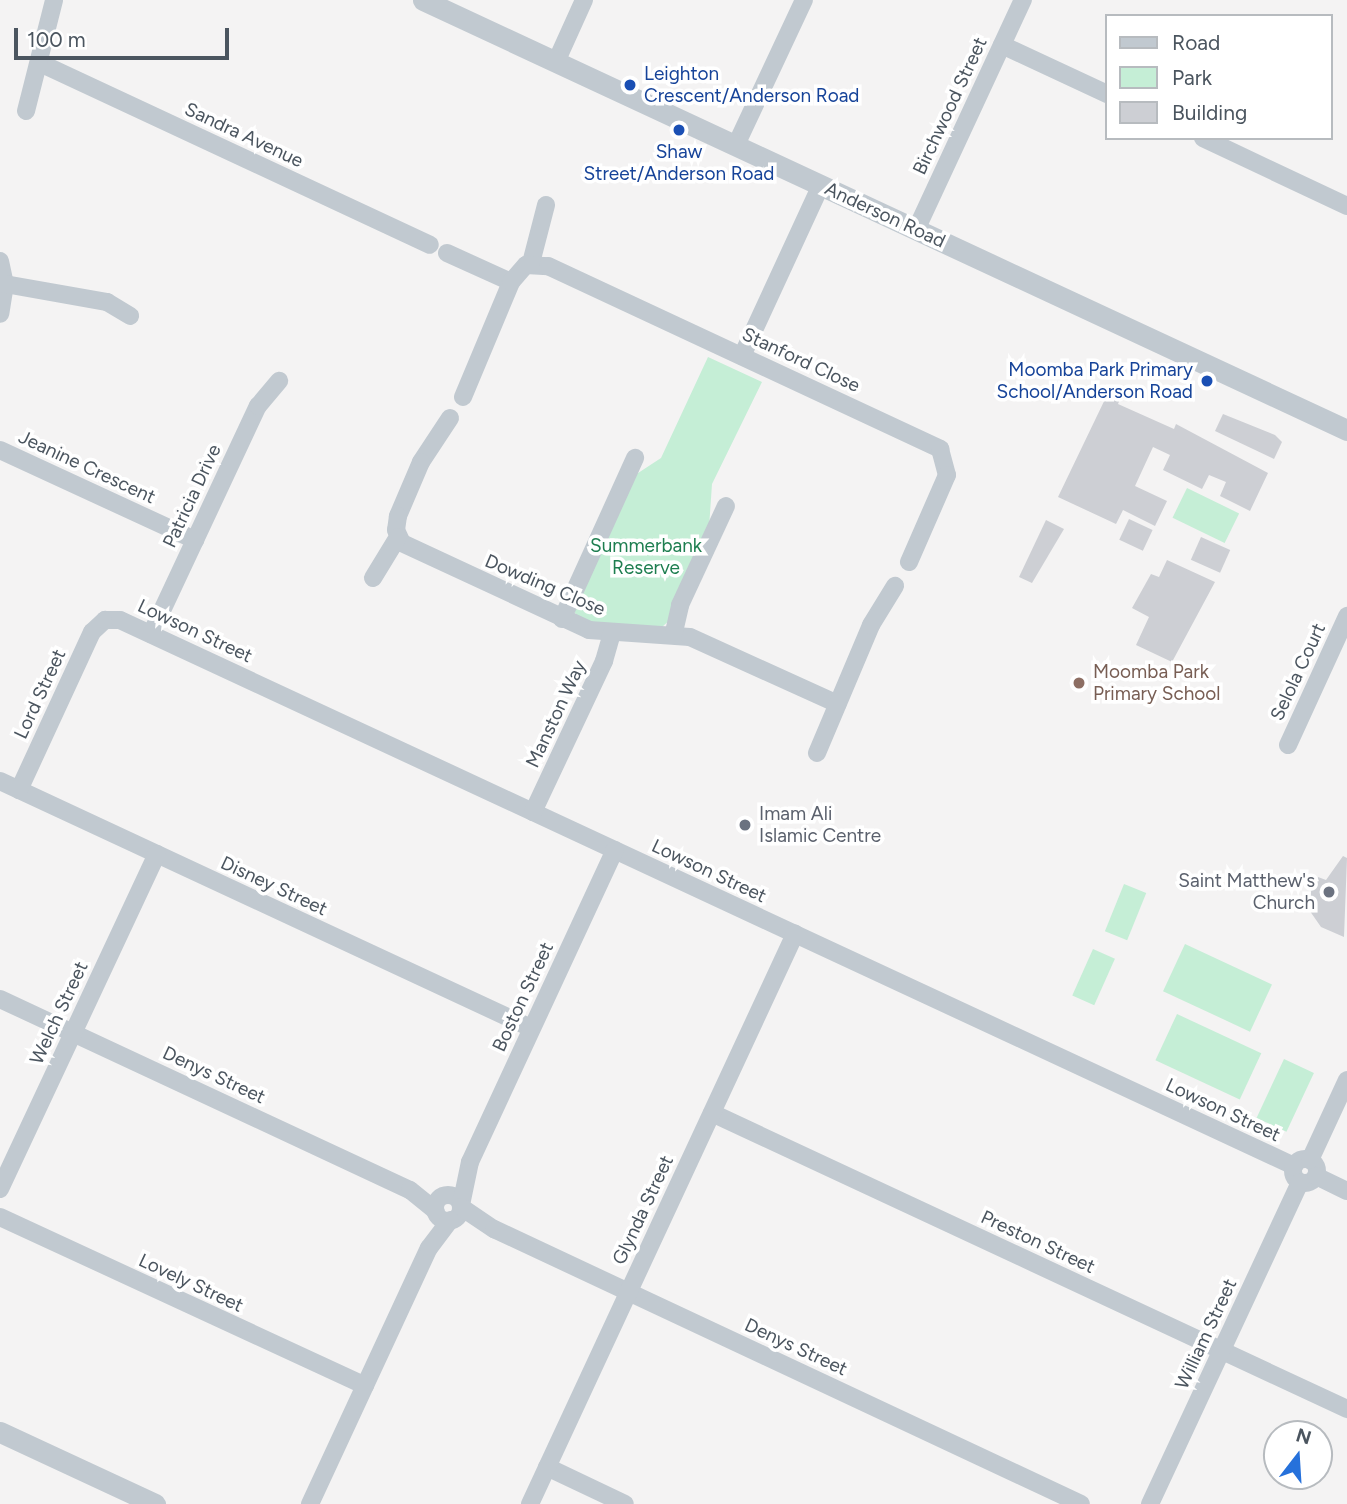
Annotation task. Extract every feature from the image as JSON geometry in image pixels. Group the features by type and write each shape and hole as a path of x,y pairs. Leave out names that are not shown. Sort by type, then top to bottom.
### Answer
{"street":[{"path":"26,111 54,0"},
{"name":"Anderson Road","path":"423,0 1347,430"},
{"path":"556,62 584,0"},
{"path":"736,145 804,0"},
{"name":"Birchwood Street","path":"916,229 1023,0"},
{"path":"1002,45 1106,94"},
{"name":"Sandra Avenue","path":"40,63 430,245"},
{"path":"1207,140 1347,206"},
{"path":"742,356 821,185"},
{"path":"463,397 511,282 531,263 546,205"},
{"path":"447,253 511,282"},
{"path":"0,261 5,284 0,314"},
{"name":"Stanford Close","path":"531,263 930,443 945,455 947,475 938,504 909,562"},
{"path":"5,284 107,302 130,316"},
{"name":"Patricia Drive","path":"151,634 258,406 279,381"},
{"path":"373,578 398,537 396,524 411,485 450,418"},
{"name":"Jeanine Crescent","path":"0,450 195,540"},
{"path":"562,619 635,458"},
{"path":"674,632 680,604 726,506"},
{"name":"Dowding Close","path":"398,537 407,547 562,619 612,633 674,632 838,704"},
{"path":"817,753 895,586"},
{"name":"Selola Court","path":"1287,745 1347,616"},
{"name":"Lowson Street","path":"106,620 120,620 151,634 1347,1191"},
{"name":"Lord Street","path":"19,790 92,632 106,620"},
{"name":"Manston Way","path":"533,812 604,661 612,633"},
{"name":"Disney Street","path":"0,781 531,1028"},
{"name":"Boston Street","path":"310,1504 615,850"},
{"name":"Welch Street","path":"0,1189 157,854"},
{"name":"Glynda Street","path":"530,1504 795,934"},
{"name":"Denys Street","path":"0,999 1081,1504"},
{"name":"William Street","path":"1150,1504 1347,1080"},
{"name":"Preston Street","path":"712,1113 1347,1409"},
{"name":"Lovely Street","path":"0,1217 365,1386"},
{"path":"0,1432 155,1504"},
{"path":"547,1467 625,1504"}],"green space":[{"name":"Summerbank Reserve","path":"708,357 762,382 712,484 709,528 672,618 662,627 607,628 578,618 574,611 632,477 661,458"},
{"path":"1187,488 1239,513 1225,543 1173,518"},
{"path":"1124,884 1146,893 1127,940 1105,931"},
{"path":"1185,944 1272,985 1250,1032 1163,991"},
{"path":"1093,949 1115,959 1094,1005 1072,996"},
{"path":"1177,1014 1261,1053 1240,1100 1155,1060"},
{"path":"1284,1059 1314,1073 1286,1132 1257,1118"}],"building":[{"path":"1108,393 1120,399 1118,404 1174,429 1176,424 1268,473 1250,511 1220,496 1226,482 1209,475 1202,489 1163,470 1170,455 1153,447 1135,486 1167,501 1155,526 1123,510 1116,524 1058,497"},
{"path":"1223,414 1275,435 1282,442 1274,459 1215,431"},
{"path":"1129,519 1153,530 1143,551 1119,540"},
{"path":"1046,520 1064,529 1032,583 1019,577"},
{"path":"1201,537 1230,550 1220,573 1191,560"},
{"path":"1167,560 1215,582 1172,662 1136,645 1149,617 1132,608 1151,574 1159,577"},
{"name":"Saint Matthew's Church","path":"1343,856 1347,858 1344,937 1321,927 1305,904 1318,877 1326,880"}],"place":[{"name":"Leighton Crescent/Anderson Road","path":"630,85"},
{"name":"Shaw Street/Anderson Road","path":"679,130"},
{"name":"Moomba Park Primary School/Anderson Road","path":"1207,381"},
{"name":"Moomba Park Primary School","path":"1079,683"},
{"name":"Imam Ali Islamic Centre","path":"745,825"},
{"name":"Saint Matthew's Church","path":"1329,892"}]}
